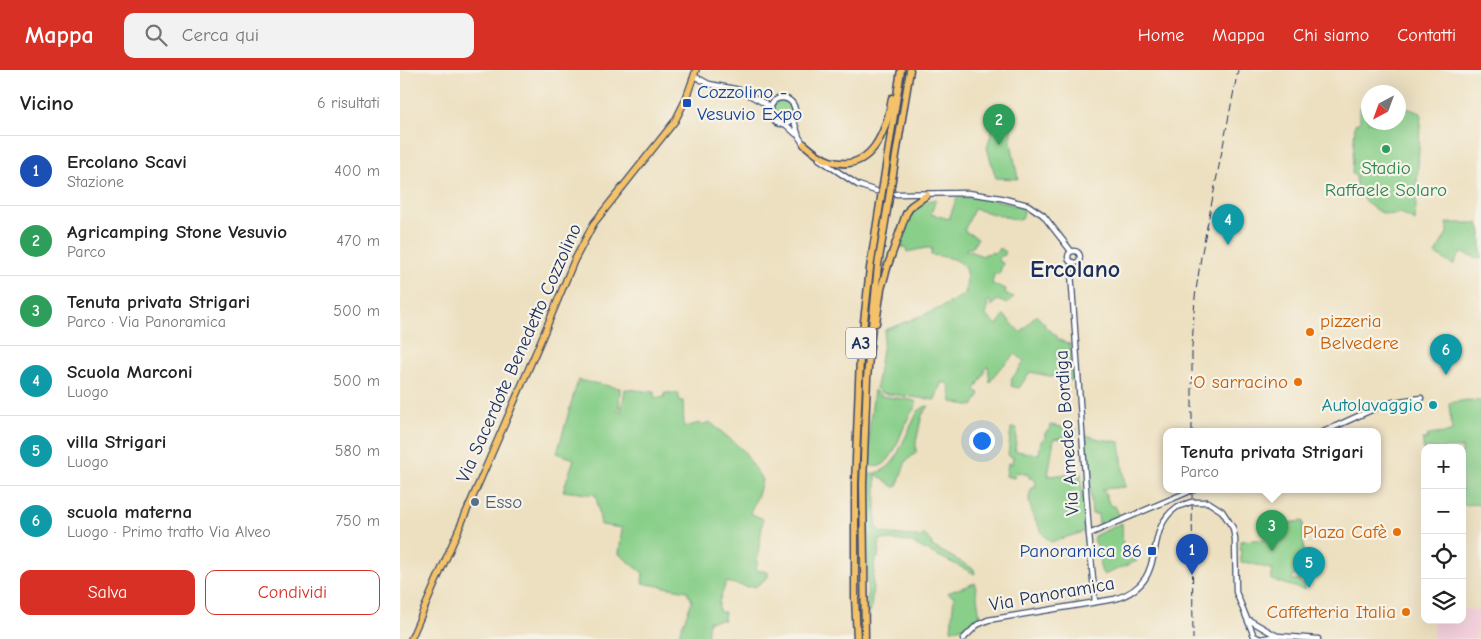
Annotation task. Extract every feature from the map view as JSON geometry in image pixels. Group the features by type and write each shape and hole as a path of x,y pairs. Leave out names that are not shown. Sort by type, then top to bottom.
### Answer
{"highway":[{"path":"804,144 821,157 842,163 861,158 870,152 878,143 884,131 900,70"},
{"name":"A3","path":"857,636 856,450 862,333 900,70"},
{"name":"A3","path":"865,635 863,474 867,378 878,265 910,70"},
{"path":"867,378 881,289 888,265 906,214 911,206 927,195"}],"main road":[{"name":"Via Sacerdote Benedetto Cozzolino","path":"411,639 574,261 594,223 675,121 685,101 695,73"}],"street":[{"path":"695,73 709,84 740,90 764,103 770,109"},
{"path":"764,103 773,102 781,98 790,101 795,109 793,118 799,137"},
{"path":"773,102 770,114 775,122 785,124 799,137 811,153 834,169 858,185 876,191"},
{"path":"785,124 793,118"},
{"path":"896,194 968,193 1002,198 1028,205 1042,215 1071,251 1078,252 1080,256 1077,262 1072,262 1068,258 1071,251"},
{"name":"Via Amedeo Bordiga","path":"1072,262 1070,272 1095,602"},
{"path":"1331,428 1393,402 1421,398"},
{"path":"1089,534 1187,493"},
{"name":"Via Panoramica","path":"963,639 971,630 988,620 1125,596 1141,585 1150,571 1160,527 1167,516 1177,507 1191,502 1208,502 1217,507 1233,528 1236,544 1236,592 1253,632"},
{"name":"Via Panoramica","path":"1247,617 1259,626"},
{"path":"1278,636 1259,626 1253,632 1256,638 1278,636 1318,639"},
{"path":"1263,638 1266,634 1265,630"}],"shaded area":[{"path":"1466,609 1479,610 1476,639 1432,639 1434,624 1466,624"}],"green space":[{"path":"782,101 789,104 792,111 789,118 782,121 775,118 772,111 775,104"},
{"name":"Stadio Raffaele Solaro","path":"1360,107 1361,130 1406,130 1406,108 1421,113 1415,221 1401,213 1387,214 1376,210 1356,191 1356,176 1352,174 1355,124 1360,122"},
{"path":"996,116 1011,127 1011,142 1018,179 996,178 987,148"},
{"path":"957,197 984,197 1025,208 1022,219 1018,220 974,209 964,231 978,238 972,248 967,248 966,250 983,256 997,252 999,248 1005,251 1005,255 1001,256 998,261 1003,263 999,274 994,274 992,284 1006,289 1005,293 1014,297 1007,304 997,300 992,306 990,301 987,301 988,308 985,315 997,325 1004,315 1021,333 1036,315 1045,324 1044,326 1058,337 1057,339 1070,344 1073,381 1030,372 1019,388 1011,386 1011,380 1024,362 1016,354 999,369 990,382 988,366 984,370 985,372 975,390 980,394 973,406 952,402 949,384 947,383 941,383 935,400 881,393 876,388 885,330 938,309 965,294 965,268 957,260 931,255 932,248 907,252 906,247 897,247 906,222 913,210 926,202 936,199 931,214 949,219"},
{"path":"1446,223 1478,223 1481,232 1481,259 1462,253 1453,265 1435,254 1448,231"},
{"path":"578,380 620,388 619,411 621,413 625,389 654,392 654,397 664,398 665,393 678,393 680,401 683,401 684,427 710,422 744,451 762,480 750,513 763,519 756,570 768,572 768,577 755,587 726,582 719,602 719,612 725,612 724,620 709,621 707,639 677,639 692,601 687,591 642,583 643,573 619,554 622,528 601,525 596,495 563,491 574,459 557,453"},
{"path":"874,390 881,396 911,400 916,403 890,457 879,466 869,466 869,433"},
{"path":"1467,400 1481,401 1481,504 1466,505 1466,444 1423,444 1423,439 1427,439 1428,435 1452,432 1449,403"},
{"path":"929,406 922,415 916,442 916,453 906,461 897,487 894,487 876,474 876,527 882,533 921,537 924,534 932,543 932,546 974,569 975,574 910,542 880,539 878,558 875,558 871,611 867,613 869,474 877,473 890,465 895,459 918,411"},
{"path":"1050,425 1076,429 1076,436 1054,439 1048,476 1081,473 1086,529 1083,532 1051,542 1040,529 1030,504 1029,497 1032,487 1035,488 1036,483 1034,479 1029,478 1029,475 1016,472 1014,478 1006,476 1008,463 1012,464 1013,457 1008,456 1011,428 1017,428 1015,451 1039,454 1041,441 1045,438 1045,433 1049,430"},
{"path":"1086,435 1120,442 1125,487 1102,489 1110,506 1115,506 1120,517 1099,525 1098,514 1092,514"},
{"path":"1303,521 1304,564 1296,564 1296,575 1293,576 1292,580 1300,580 1300,583 1306,585 1305,590 1271,580 1273,570 1241,562 1240,541 1283,538 1285,535 1285,523"},
{"path":"1122,523 1123,554 1137,561 1104,575 1094,536"},
{"path":"975,583 980,618 963,628 951,630 954,596 947,593"}],"railway":[{"path":"1192,428 1192,347 1195,297 1201,257 1238,70"},
{"path":"1192,493 1193,639"}],"place":[{"name":"Cozzolino - Vesuvio Expo","path":"687,103"},
{"name":"Agricamping Stone Vesuvio","path":"999,145"},
{"name":"Stadio Raffaele Solaro","path":"1386,149"},
{"name":"Scuola Marconi","path":"1228,245"},
{"name":"pizzeria Belvedere","path":"1310,332"},
{"name":"scuola materna","path":"1446,375"},
{"name":"'O sarracino","path":"1298,382"},
{"name":"Autolavaggio","path":"1433,405"},
{"name":"Esso","path":"475,502"},
{"name":"Plaza Cafè","path":"1397,532"},
{"name":"Panoramica 86","path":"1152,551"},
{"name":"Tenuta privata Strigari","path":"1272,551"},
{"name":"Ercolano Scavi","path":"1192,575"},
{"name":"villa Strigari","path":"1309,588"},
{"name":"Caffetteria Italia","path":"1406,612"}],"district":[{"name":"Ercolano","path":"1075,269"}]}
